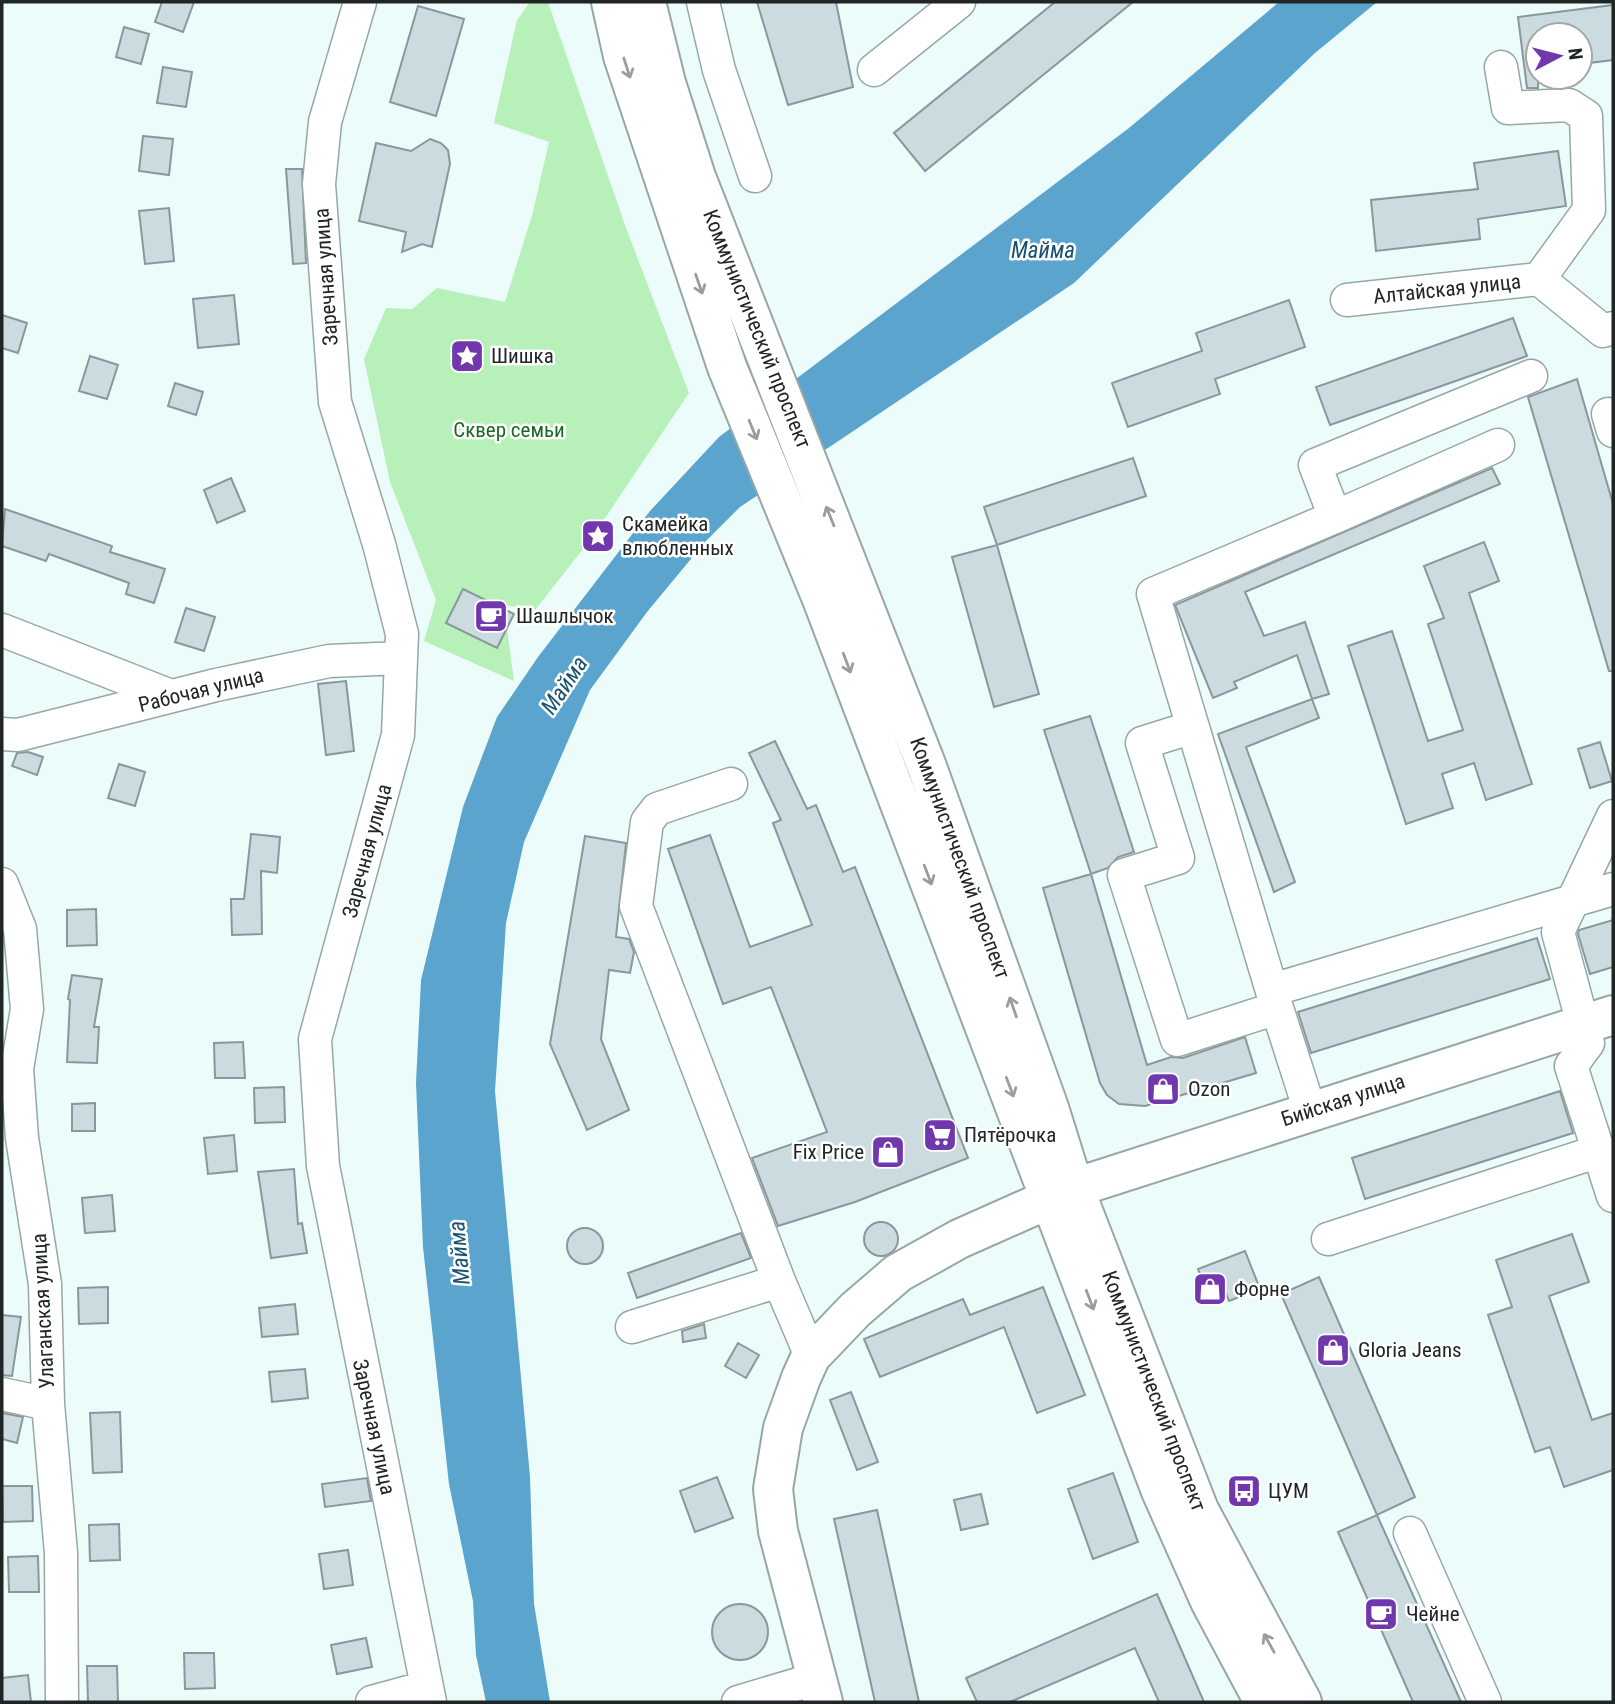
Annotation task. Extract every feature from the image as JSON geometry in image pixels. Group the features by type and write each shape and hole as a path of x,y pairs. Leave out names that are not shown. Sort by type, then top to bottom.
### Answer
{"main road":[{"name":"Коммунистический проспект","path":"611,2 628,69 727,367 1065,1201 1199,1510 1302,1702"},
{"name":"Коммунистический проспект","path":"646,2 666,83 696,177 855,579 967,873 1065,1201 1161,1491 1210,1601 1264,1702"},
{"name":"Бийская улица","path":"1065,1201 1599,1030"},
{"name":"Бийская улица","path":"1065,1201 1310,1111 1599,1030"},
{"path":"826,1695 778,1531 773,1489 783,1428 811,1356 855,1310 898,1273 959,1239 1065,1201"},
{"path":"826,1695 787,1491 791,1451 814,1384 826,1359 902,1287 1065,1201"}],"street":[{"name":"Заречная улица","path":"360,2 325,122 319,184 335,402 379,544 402,634 398,734 315,1040 323,1166 429,1694"},
{"path":"703,2 719,71 755,176"},
{"path":"874,70 960,2"},
{"path":"1501,67 1508,108 1569,105 1586,116 1589,210 1539,279"},
{"name":"Алтайская улица","path":"1347,300 1539,279 1603,331 1613,328"},
{"path":"1335,517 1315,465 1531,376"},
{"path":"1310,1111 1153,594 1498,445"},
{"path":"2,630 171,696"},
{"name":"Рабочая улица","path":"2,734 30,732 171,696 329,661 401,658"},
{"path":"1193,727 1142,743 1178,858 1124,875 1177,1040 1275,999 1613,889"},
{"path":"731,784 657,809 651,814 647,822 636,906 779,1281 811,1356"},
{"path":"1613,816 1558,932 1599,1030 1571,1066 1606,1158 1613,1196"},
{"name":"Улаганская улица","path":"2,884 20,929 27,1009 17,1069 23,1138 45,1284 48,1404 61,1553 62,1702"},
{"path":"1328,1239 1606,1158"},
{"path":"632,1327 779,1281"},
{"path":"2,1394 48,1404"},
{"path":"1410,1533 1485,1702"},
{"path":"372,1702 429,1694"},
{"path":"738,1702 826,1695"}],"green space":[{"name":"Сквер семьи","path":"530,2 548,2 626,228 689,393 591,539 535,610 504,605 514,681 424,641 436,600 390,482 364,359 386,308 412,309 437,288 505,302 533,212 549,142 494,123 517,20"}],"water":[{"name":"Майма","path":"1279,2 1377,2 1315,53 1074,283 740,507 705,542 647,612 590,690 524,842 506,923 495,1091 530,1477 534,1604 550,1702 486,1702 476,1655 473,1601 449,1484 423,1247 416,1083 421,980 463,807 497,717 538,657 650,511 719,437 1129,128"}],"building":[{"path":"162,2 194,2 183,32 155,22"},
{"path":"757,2 836,2 853,87 788,105"},
{"path":"1055,2 1133,2 925,171 894,133"},
{"path":"1613,5 1613,60 1594,62 1594,21 1524,21 1524,64 1518,17"},
{"path":"418,6 464,19 436,116 390,102"},
{"path":"124,27 149,34 141,64 116,57"},
{"path":"163,67 192,72 186,107 157,103"},
{"path":"143,136 173,139 169,175 139,171"},
{"path":"430,139 441,143 448,150 450,164 432,247 422,244 402,252 406,232 359,221 376,143 411,151"},
{"path":"1558,151 1566,206 1478,219 1480,239 1376,251 1371,200 1478,189 1474,163"},
{"path":"286,169 302,169 306,263 293,264"},
{"path":"169,208 174,261 145,264 139,211"},
{"path":"234,295 239,344 198,348 193,299"},
{"path":"1289,300 1305,347 1215,379 1220,394 1128,427 1112,383 1202,351 1196,333"},
{"path":"2,315 27,323 18,353 2,348"},
{"path":"1513,318 1527,356 1330,425 1316,387"},
{"path":"90,356 118,365 107,399 79,391"},
{"path":"1577,379 1613,504 1613,671 1609,671 1528,397"},
{"path":"175,383 203,392 196,415 168,406"},
{"path":"1133,458 1146,496 997,545 984,507"},
{"path":"1492,468 1500,484 1245,592 1264,636 1305,622 1329,694 1312,699 1297,655 1234,682 1237,688 1213,698 1175,605"},
{"path":"231,478 245,511 217,523 204,490"},
{"path":"5,509 112,546 110,552 165,569 154,603 126,594 129,583 49,554 46,561 2,546"},
{"path":"1484,542 1499,581 1469,593 1532,784 1486,800 1474,763 1442,774 1453,808 1406,824 1348,646 1392,631 1428,741 1463,730 1428,624 1444,618 1424,566"},
{"path":"997,545 1039,694 994,707 952,557"},
{"path":"463,589 514,614 497,648 446,623"},
{"path":"186,608 215,617 204,651 175,642"},
{"path":"346,681 354,751 326,755 318,684"},
{"path":"1312,699 1319,718 1246,747 1295,882 1274,892 1218,734"},
{"path":"1090,716 1134,852 1118,857 1108,868 1091,874 1044,730"},
{"path":"775,741 807,809 816,805 843,872 855,867 968,1158 855,1202 778,1226 752,1158 827,1132 771,987 723,1004 668,849 710,835 750,947 812,925 773,823 781,820 749,753"},
{"path":"1600,742 1612,781 1590,788 1578,749"},
{"path":"28,752 43,757 37,775 12,766 17,753"},
{"path":"119,764 145,772 135,806 108,798"},
{"path":"251,834 280,837 277,873 261,871 262,934 232,935 231,899 244,899"},
{"path":"585,836 626,843 616,937 629,939 634,952 630,973 609,970 601,1039 629,1110 587,1130 550,1044"},
{"path":"1091,874 1147,1065 1171,1057 1183,1058 1245,1037 1256,1073 1145,1106 1119,1104 1107,1095 1100,1083 1043,888"},
{"path":"96,909 97,945 67,946 67,910"},
{"path":"1613,920 1613,967 1590,974 1579,930"},
{"path":"1537,938 1550,979 1311,1053 1298,1012"},
{"path":"72,975 102,979 94,1027 99,1027 97,1063 67,1062 68,999"},
{"path":"243,1042 245,1078 215,1078 214,1043"},
{"path":"284,1087 285,1122 255,1123 254,1088"},
{"path":"1560,1091 1573,1133 1365,1199 1352,1158"},
{"path":"95,1103 95,1131 72,1131 72,1104"},
{"path":"234,1135 237,1171 208,1174 204,1138"},
{"path":"294,1169 298,1224 302,1223 307,1253 271,1258 258,1172"},
{"path":"112,1195 115,1231 85,1233 82,1198"},
{"path":"881,1222 893,1227 898,1239 893,1251 881,1256 869,1251 864,1239 869,1227"},
{"path":"585,1228 598,1233 603,1246 598,1259 585,1264 572,1259 567,1246 572,1233"},
{"path":"741,1233 751,1258 637,1298 628,1273"},
{"path":"1572,1234 1589,1282 1549,1296 1592,1420 1613,1413 1613,1470 1564,1487 1550,1447 1535,1452 1488,1315 1512,1307 1496,1260"},
{"path":"1245,1251 1260,1289 1229,1301 1225,1291 1209,1297 1198,1269"},
{"path":"1319,1277 1415,1497 1377,1515 1281,1294"},
{"path":"108,1287 108,1323 79,1324 78,1288"},
{"path":"1043,1287 1085,1395 1037,1413 1004,1327 880,1377 864,1339 963,1299 970,1315"},
{"path":"295,1304 298,1334 262,1337 259,1308"},
{"path":"2,1315 21,1317 12,1376 2,1375"},
{"path":"704,1324 706,1338 683,1342 682,1331"},
{"path":"738,1343 759,1355 746,1378 725,1366"},
{"path":"305,1369 308,1398 272,1402 269,1372"},
{"path":"851,1392 878,1462 857,1470 830,1400"},
{"path":"120,1412 122,1472 93,1473 90,1413"},
{"path":"2,1413 23,1417 17,1443 2,1439"},
{"path":"1113,1473 1138,1542 1093,1559 1068,1489"},
{"path":"717,1477 733,1518 695,1532 680,1491"},
{"path":"367,1478 371,1501 325,1507 322,1484"},
{"path":"2,1486 32,1486 33,1521 3,1522"},
{"path":"981,1494 988,1524 961,1530 954,1500"},
{"path":"877,1510 919,1702 875,1702 834,1519"},
{"path":"1377,1515 1461,1702 1413,1702 1338,1532"},
{"path":"119,1524 120,1560 90,1561 89,1525"},
{"path":"348,1550 353,1585 324,1589 319,1554"},
{"path":"38,1556 39,1592 9,1592 8,1557"},
{"path":"1157,1594 1204,1702 1159,1702 1135,1648 1010,1702 977,1702 966,1678"},
{"path":"740,1604 751,1606 760,1612 766,1621 766,1643 760,1652 751,1658 740,1660 729,1658 720,1652 714,1643 712,1632 714,1621 720,1612 729,1606"},
{"path":"366,1638 372,1667 337,1674 331,1645"},
{"path":"184,1653 214,1653 215,1688 185,1689"},
{"path":"87,1666 117,1666 118,1702 88,1702"},
{"path":"28,1675 31,1702 2,1702 2,1678"}],"place":[{"name":"Шишка","path":"467,356"},
{"name":"Скамейка влюбленных","path":"598,536"},
{"name":"Шашлычок","path":"491,616"},
{"name":"Ozon","path":"1163,1089"},
{"name":"Пятёрочка","path":"940,1135"},
{"name":"Fix Price","path":"888,1152"},
{"name":"Форне","path":"1210,1289"},
{"name":"Gloria Jeans","path":"1333,1350"},
{"name":"ЦУМ","path":"1244,1491"},
{"name":"Чейне","path":"1381,1614"}]}
